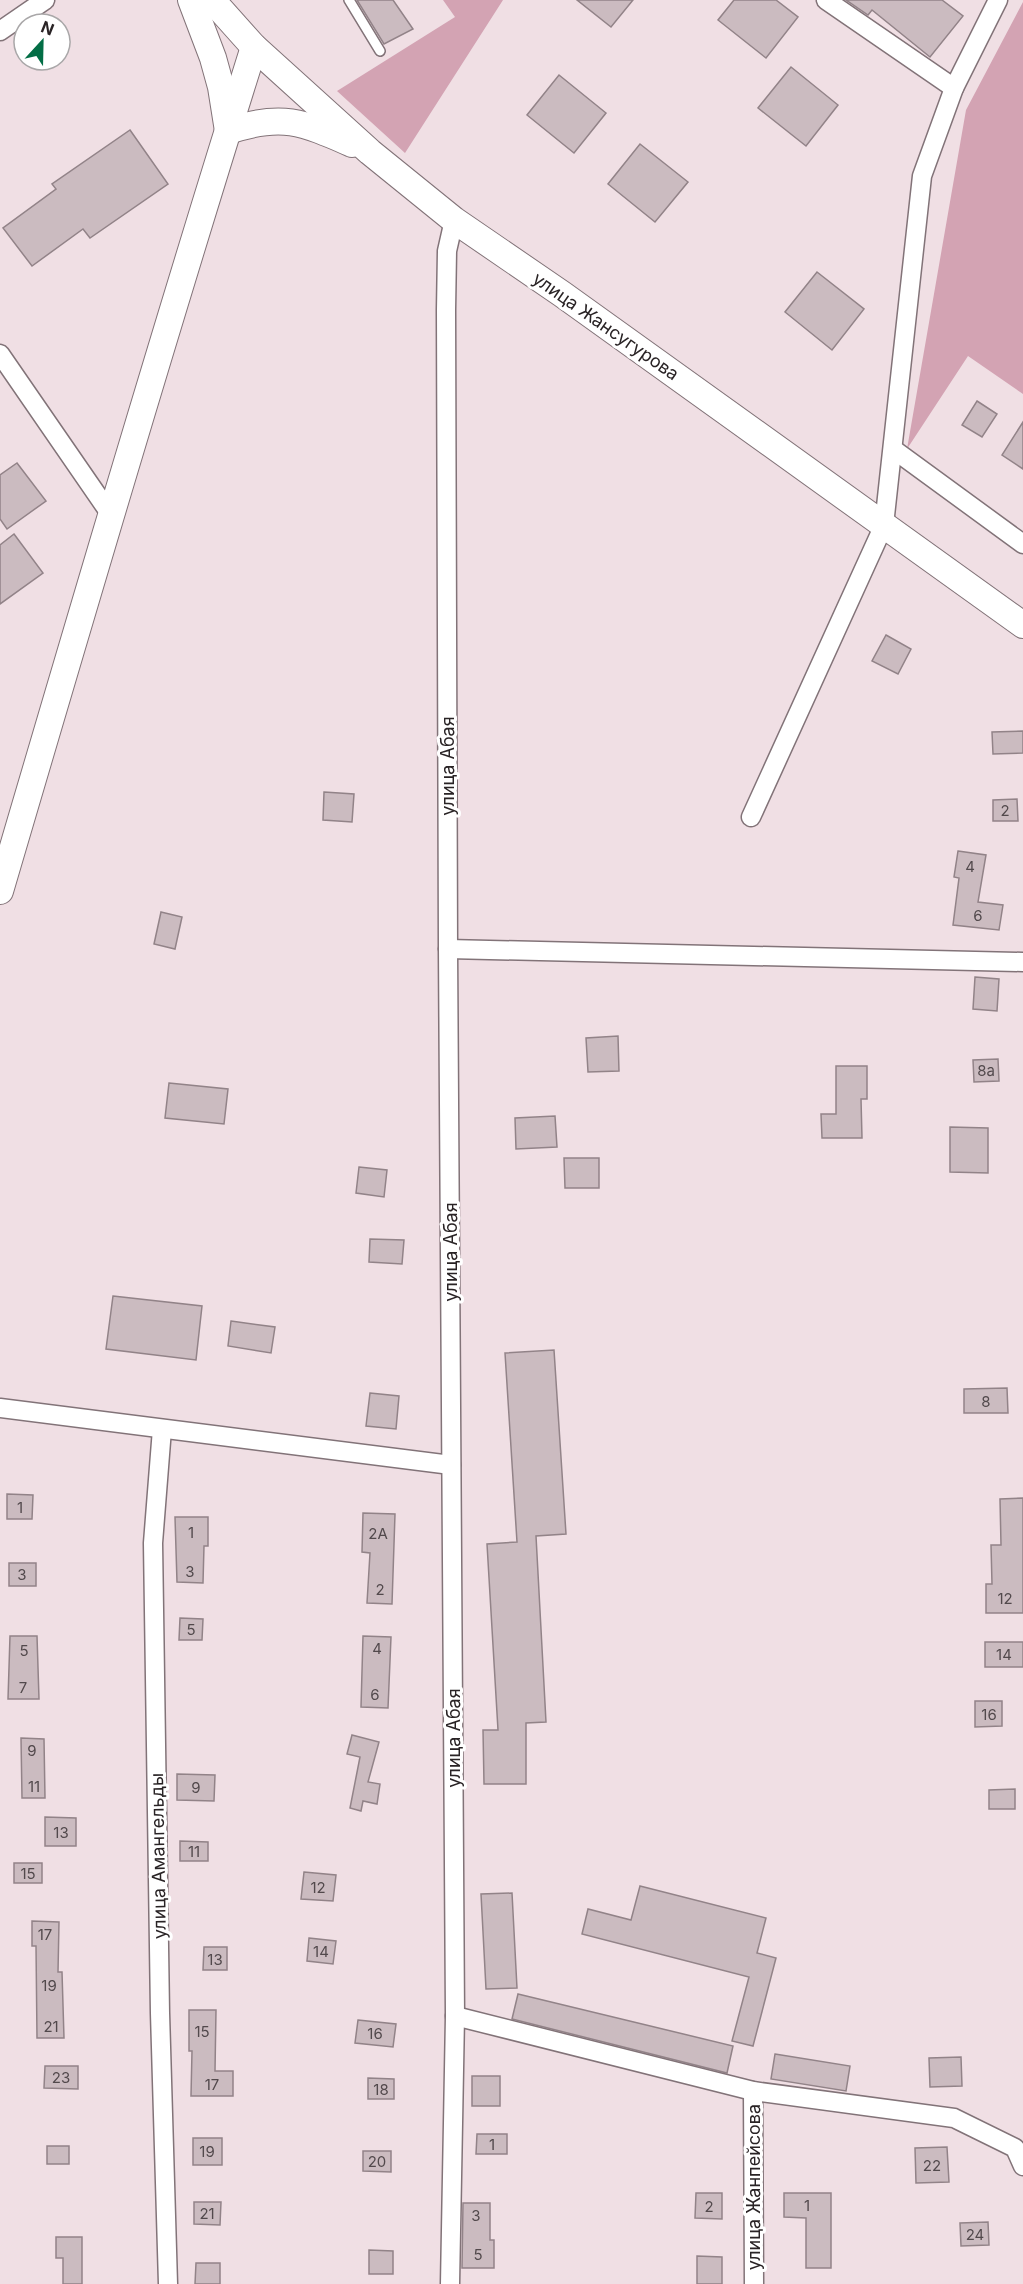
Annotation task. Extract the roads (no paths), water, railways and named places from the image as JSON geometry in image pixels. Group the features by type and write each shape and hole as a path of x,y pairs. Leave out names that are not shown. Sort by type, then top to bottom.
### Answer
{"main road":[{"path":"190,0 222,87 228,131"},
{"name":"улица Жансугурова","path":"220,2 254,47 370,152 454,220 1023,625"},
{"path":"0,891 6,845 111,515 254,47"},
{"path":"228,131 254,122 278,120 324,132 370,152"}],"street":[{"path":"0,31 45,0"},
{"path":"826,0 954,88"},
{"path":"751,817 884,525 922,176 954,88 998,0"},
{"name":"улица Абая","path":"450,2284 455,2016 446,310 447,251 454,220"},
{"path":"0,354 111,515"},
{"path":"893,449 1023,544"},
{"path":"448,949 1023,962"},
{"path":"0,1408 451,1465"},
{"name":"улица Амангельды","path":"162,1429 153,1543 160,2013 168,2284"},
{"path":"455,2016 753,2091 954,2118 1015,2148 1023,2166"},
{"name":"улица Жанпейсова","path":"753,2091 754,2284"}],"lane":[{"path":"349,0 380,51"}]}
